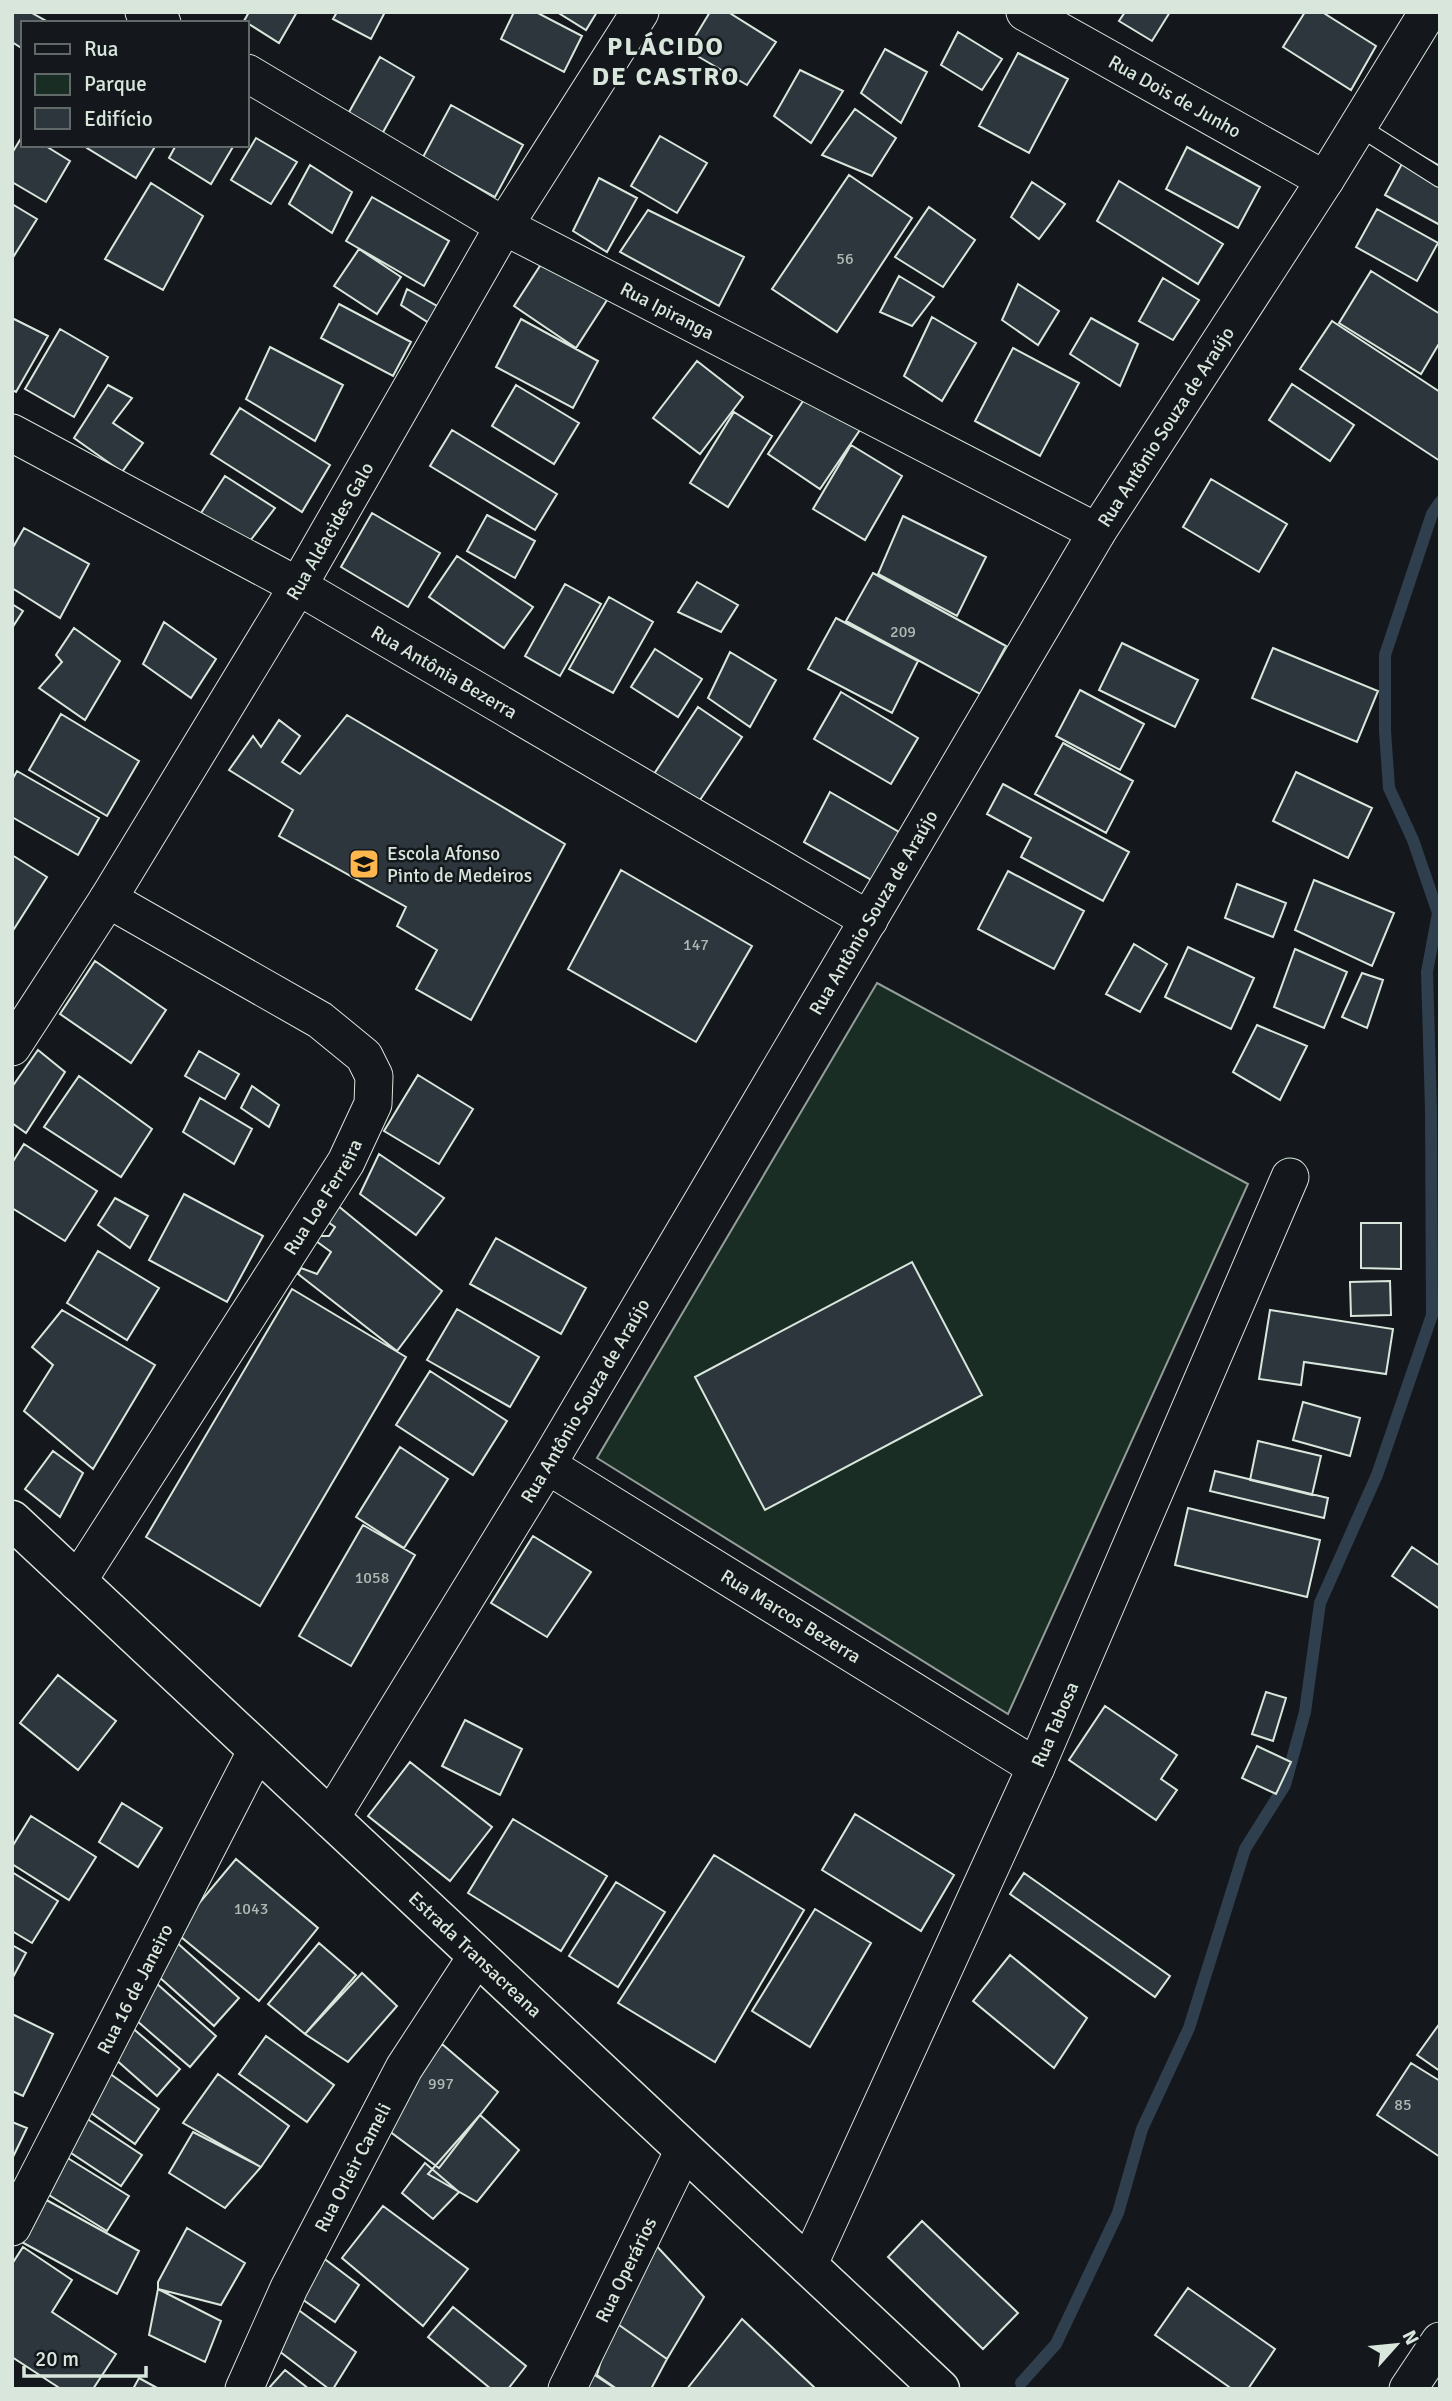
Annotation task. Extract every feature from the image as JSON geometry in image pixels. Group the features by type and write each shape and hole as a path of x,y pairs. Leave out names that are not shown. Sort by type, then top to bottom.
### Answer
{"street":[{"name":"Rua Aldacides Galo","path":"12,1047 108,899 298,586 504,226 640,12"},
{"name":"Rua Dois de Junho","path":"1025,12 1325,180"},
{"name":"Rua Antônio Souza de Araújo","path":"330,1819 548,1465 1097,532 1325,180 1428,12"},
{"name":"Rua Ipiranga","path":"248,74 504,226 1097,532"},
{"name":"Rua Antônia Bezerra","path":"12,433 298,586 869,920"},
{"name":"Rua Loe Ferreira","path":"77,1582 346,1162 373,1104 374,1076 363,1056 320,1020 108,899"},
{"name":"Rua Tabosa","path":"808,2266 1036,1767 1290,1177"},
{"name":"Rua Marcos Bezerra","path":"548,1465 1036,1767"},
{"name":"Estrada Transacreana","path":"12,1520 940,2389"},
{"name":"Rua 16 de Janeiro","path":"12,2227 257,1750"},
{"name":"Rua Orleir Cameli","path":"244,2389 289,2288 404,2068 477,1956"},
{"name":"Rua Operários","path":"567,2389 684,2150"},
{"path":"1408,2389 1440,2341"}],"lane":[{"path":"1358,126 1440,178"}],"green space":[{"path":"877,983 1248,1184 1008,1714 597,1458"}],"building":[{"path":"12,12 30,12 46,21 21,21 21,48 12,42"},
{"path":"249,12 297,12 279,43 248,21 244,21"},
{"path":"337,12 385,12 371,39 333,19"},
{"path":"514,12 536,12 582,36 564,72 501,39"},
{"path":"557,12 597,12 586,30"},
{"path":"710,12 728,12 776,42 747,85 687,50"},
{"path":"1125,12 1170,12 1152,41 1119,21"},
{"path":"1305,12 1322,12 1376,46 1351,90 1283,47"},
{"path":"958,32 1002,59 982,90 941,65"},
{"path":"885,49 927,72 901,123 861,93"},
{"path":"1018,53 1068,79 1029,153 979,126"},
{"path":"380,57 414,77 382,134 348,114"},
{"path":"800,70 843,91 811,143 774,116"},
{"path":"451,105 523,145 495,197 423,157"},
{"path":"855,109 896,138 872,176 822,155"},
{"path":"660,136 707,163 677,213 631,186"},
{"path":"21,138 21,147 47,147 70,161 46,202 12,182 12,153"},
{"path":"256,138 297,162 271,204 231,180"},
{"path":"87,147 155,147 136,178"},
{"path":"175,147 233,147 211,184 169,158"},
{"path":"1187,147 1260,187 1238,228 1166,189"},
{"path":"1410,149 1440,166 1440,225 1385,195"},
{"path":"310,165 352,192 332,233 289,204"},
{"path":"849,175 912,218 837,332 772,289"},
{"path":"599,178 637,198 607,252 573,231"},
{"path":"1119,181 1223,244 1198,284 1097,221"},
{"path":"1032,182 1065,204 1039,239 1011,217"},
{"path":"151,183 203,216 163,290 105,259"},
{"path":"372,197 449,241 424,286 346,241"},
{"path":"12,204 37,219 12,259"},
{"path":"929,207 975,240 943,287 895,257"},
{"path":"1377,209 1438,243 1417,281 1356,247"},
{"path":"648,210 744,257 719,306 620,252"},
{"path":"359,249 401,277 377,314 334,286"},
{"path":"547,255 609,297 576,348 514,306"},
{"path":"1371,271 1440,314 1440,342 1421,374 1339,323"},
{"path":"899,276 934,297 912,326 880,312"},
{"path":"1163,278 1199,300 1173,340 1139,321"},
{"path":"1018,284 1059,311 1038,345 1002,320"},
{"path":"407,289 437,306 429,323 401,305"},
{"path":"339,304 411,342 393,376 321,338"},
{"path":"932,317 976,343 942,401 904,376"},
{"path":"12,318 48,336 16,392 12,390"},
{"path":"1091,318 1138,344 1120,386 1070,354"},
{"path":"521,319 598,361 573,408 496,367"},
{"path":"1332,321 1440,392 1440,461 1300,369"},
{"path":"60,329 108,357 74,417 25,389"},
{"path":"270,347 343,385 315,441 246,399"},
{"path":"1013,348 1079,383 1040,456 975,421"},
{"path":"697,361 743,397 700,454 653,418"},
{"path":"1292,384 1354,425 1330,461 1269,420"},
{"path":"108,385 132,398 113,423 143,443 122,472 74,438"},
{"path":"516,385 579,423 554,464 492,426"},
{"path":"811,389 864,424 820,489 768,454"},
{"path":"240,408 330,465 302,512 211,454"},
{"path":"734,412 772,436 728,507 690,483"},
{"path":"452,430 557,494 535,530 430,466"},
{"path":"851,445 902,476 865,540 813,509"},
{"path":"225,476 275,508 247,545 201,513"},
{"path":"1211,479 1287,524 1259,572 1183,527"},
{"path":"372,513 440,553 408,607 341,567"},
{"path":"487,515 535,541 515,578 467,551"},
{"path":"903,516 986,557 957,616 878,574"},
{"path":"24,528 89,564 60,618 12,588 12,549"},
{"path":"457,556 533,607 504,648 429,597"},
{"path":"873,573 1006,646 980,694 846,621"},
{"path":"697,582 738,605 721,632 678,612"},
{"path":"565,584 601,604 560,676 525,656"},
{"path":"609,597 653,622 613,693 569,669"},
{"path":"12,604 23,611 12,628"},
{"path":"836,618 918,661 892,713 808,669"},
{"path":"164,622 216,659 191,698 143,664"},
{"path":"74,628 120,661 85,720 39,688 62,662 56,655"},
{"path":"1122,643 1198,680 1175,727 1099,690"},
{"path":"1273,648 1378,691 1357,742 1252,698"},
{"path":"655,649 702,679 678,717 631,687"},
{"path":"730,652 776,680 750,727 708,698"},
{"path":"1080,690 1144,724 1120,770 1056,736"},
{"path":"841,692 918,738 891,784 814,739"},
{"path":"698,707 742,737 700,800 654,774"},
{"path":"61,714 139,761 107,816 29,770"},
{"path":"347,715 565,844 471,1020 416,989 437,950 397,926 406,907 279,836 293,810 229,770 253,736 261,747 279,720 300,736 282,762 300,774"},
{"path":"1063,743 1133,781 1106,833 1035,794"},
{"path":"17,771 99,818 78,855 12,817 12,780"},
{"path":"1296,772 1372,808 1348,858 1273,821"},
{"path":"1003,784 1129,852 1103,901 1021,857 1031,838 987,814"},
{"path":"830,792 899,832 877,883 804,842"},
{"path":"12,855 47,877 14,929 12,928"},
{"path":"621,870 752,946 696,1042 568,969"},
{"path":"1008,871 1084,911 1054,969 978,929"},
{"path":"1314,880 1394,913 1372,966 1295,930"},
{"path":"1237,884 1286,903 1273,937 1225,918"},
{"path":"1134,944 1167,964 1140,1012 1106,994"},
{"path":"1188,947 1254,978 1231,1029 1165,997"},
{"path":"1295,949 1347,972 1324,1028 1274,1007"},
{"path":"95,961 166,1010 131,1063 60,1014"},
{"path":"1362,973 1383,980 1367,1028 1342,1017"},
{"path":"1257,1025 1307,1046 1280,1100 1233,1072"},
{"path":"38,1050 65,1072 26,1133 12,1123 12,1087"},
{"path":"199,1051 239,1074 225,1099 185,1076"},
{"path":"418,1075 473,1109 439,1164 384,1131"},
{"path":"79,1076 152,1129 121,1177 44,1127"},
{"path":"252,1086 279,1105 269,1127 241,1108"},
{"path":"200,1098 252,1129 234,1164 183,1132"},
{"path":"24,1144 97,1191 65,1241 12,1208 12,1163"},
{"path":"379,1154 444,1198 416,1235 360,1194"},
{"path":"184,1194 263,1236 227,1302 149,1260"},
{"path":"115,1198 148,1216 130,1248 98,1225"},
{"path":"337,1205 442,1291 397,1351 298,1274 301,1268 317,1274 331,1252 316,1241 319,1236 329,1236 335,1227 325,1220"},
{"path":"1361,1223 1401,1223 1401,1269 1361,1268"},
{"path":"496,1238 586,1288 561,1334 470,1284"},
{"path":"98,1251 159,1288 127,1340 67,1303"},
{"path":"912,1262 982,1395 765,1510 695,1377"},
{"path":"1390,1281 1391,1315 1351,1316 1350,1282"},
{"path":"292,1289 406,1357 260,1606 146,1537"},
{"path":"457,1309 539,1357 510,1407 427,1360"},
{"path":"62,1310 155,1365 93,1469 24,1411 53,1365 32,1347"},
{"path":"1270,1310 1393,1329 1386,1374 1304,1362 1301,1385 1259,1379"},
{"path":"430,1371 507,1421 473,1475 396,1425"},
{"path":"1303,1402 1360,1418 1350,1456 1293,1440"},
{"path":"1258,1441 1321,1456 1312,1495 1250,1480"},
{"path":"400,1447 448,1479 404,1548 356,1517"},
{"path":"53,1451 83,1473 60,1517 25,1489"},
{"path":"1215,1471 1328,1498 1324,1518 1210,1491"},
{"path":"1188,1508 1320,1540 1307,1597 1175,1565"},
{"path":"363,1525 415,1555 351,1666 299,1636"},
{"path":"533,1536 591,1572 547,1637 491,1603"},
{"path":"1412,1547 1440,1566 1440,1609 1392,1576"},
{"path":"58,1675 116,1721 78,1770 20,1723"},
{"path":"1266,1692 1286,1698 1273,1741 1252,1734"},
{"path":"1105,1706 1177,1755 1161,1779 1177,1790 1156,1820 1069,1760"},
{"path":"465,1720 522,1749 500,1795 442,1766"},
{"path":"1257,1746 1291,1762 1276,1794 1242,1778"},
{"path":"410,1762 492,1827 450,1881 368,1816"},
{"path":"122,1803 162,1828 138,1867 99,1842"},
{"path":"855,1814 954,1875 921,1931 822,1870"},
{"path":"31,1816 96,1857 69,1900 12,1864 12,1847"},
{"path":"513,1819 607,1876 561,1951 468,1893"},
{"path":"714,1855 804,1910 715,2062 618,2003"},
{"path":"236,1859 318,1928 259,2001 175,1932"},
{"path":"12,1872 58,1901 32,1943 12,1931"},
{"path":"1024,1873 1170,1976 1155,1997 1010,1894"},
{"path":"616,1882 665,1912 618,1987 569,1956"},
{"path":"815,1909 871,1943 810,2047 752,2011"},
{"path":"175,1941 239,1998 214,2026 158,1976"},
{"path":"319,1943 356,1975 305,2034 268,2004"},
{"path":"12,1945 26,1953 12,1979"},
{"path":"1010,1955 1087,2018 1054,2068 973,2001"},
{"path":"362,1973 397,2006 348,2062 305,2034"},
{"path":"156,1983 216,2036 190,2067 129,2014"},
{"path":"12,2014 53,2034 23,2096 12,2091"},
{"path":"1440,2023 1440,2071 1417,2055"},
{"path":"129,2025 180,2069 157,2096 114,2058"},
{"path":"266,2036 334,2085 307,2122 239,2074"},
{"path":"442,2044 498,2092 439,2168 381,2125"},
{"path":"1411,2063 1440,2081 1440,2157 1377,2115"},
{"path":"109,2073 159,2109 135,2144 84,2108"},
{"path":"218,2074 289,2126 261,2167 183,2123"},
{"path":"480,2115 519,2150 477,2202 428,2174"},
{"path":"86,2118 142,2155 121,2186 65,2149"},
{"path":"12,2122 27,2128 12,2159"},
{"path":"193,2132 261,2167 225,2208 169,2173"},
{"path":"66,2157 129,2196 107,2231 44,2192"},
{"path":"425,2163 459,2192 433,2219 402,2193"},
{"path":"41,2197 139,2251 117,2294 18,2240"},
{"path":"383,2206 468,2269 423,2326 342,2258"},
{"path":"922,2221 1018,2313 983,2349 888,2257"},
{"path":"187,2228 245,2263 221,2305 158,2289 158,2282"},
{"path":"651,2240 704,2297 667,2359 612,2320"},
{"path":"23,2247 72,2280 52,2312 116,2354 93,2389 61,2389 12,2357 12,2264"},
{"path":"322,2257 359,2285 335,2322 299,2297"},
{"path":"1188,2288 1275,2349 1248,2389 1232,2389 1155,2335"},
{"path":"158,2289 221,2321 205,2362 149,2335"},
{"path":"293,2306 356,2352 333,2389 329,2389 275,2348"},
{"path":"453,2307 526,2366 508,2389 491,2389 428,2337"},
{"path":"742,2319 816,2389 687,2389"},
{"path":"612,2320 667,2359 651,2389 617,2389 597,2375"},
{"path":"285,2370 309,2389 268,2389"},
{"path":"590,2372 616,2389 580,2389"},
{"path":"139,2378 159,2389 133,2389"}],"waterway":[{"path":"1021,2383 1056,2344 1118,2213 1142,2129 1189,2028 1245,1849 1285,1785 1305,1712 1320,1603 1377,1475 1432,1315 1427,972 1438,913 1413,840 1389,788 1385,731 1385,655 1432,514 1440,502"}],"place":[{"name":"Escola Afonso Pinto de Medeiros","path":"364,864"}],"district":[{"name":"PLÁCIDO DE CASTRO","path":"666,61"}]}
